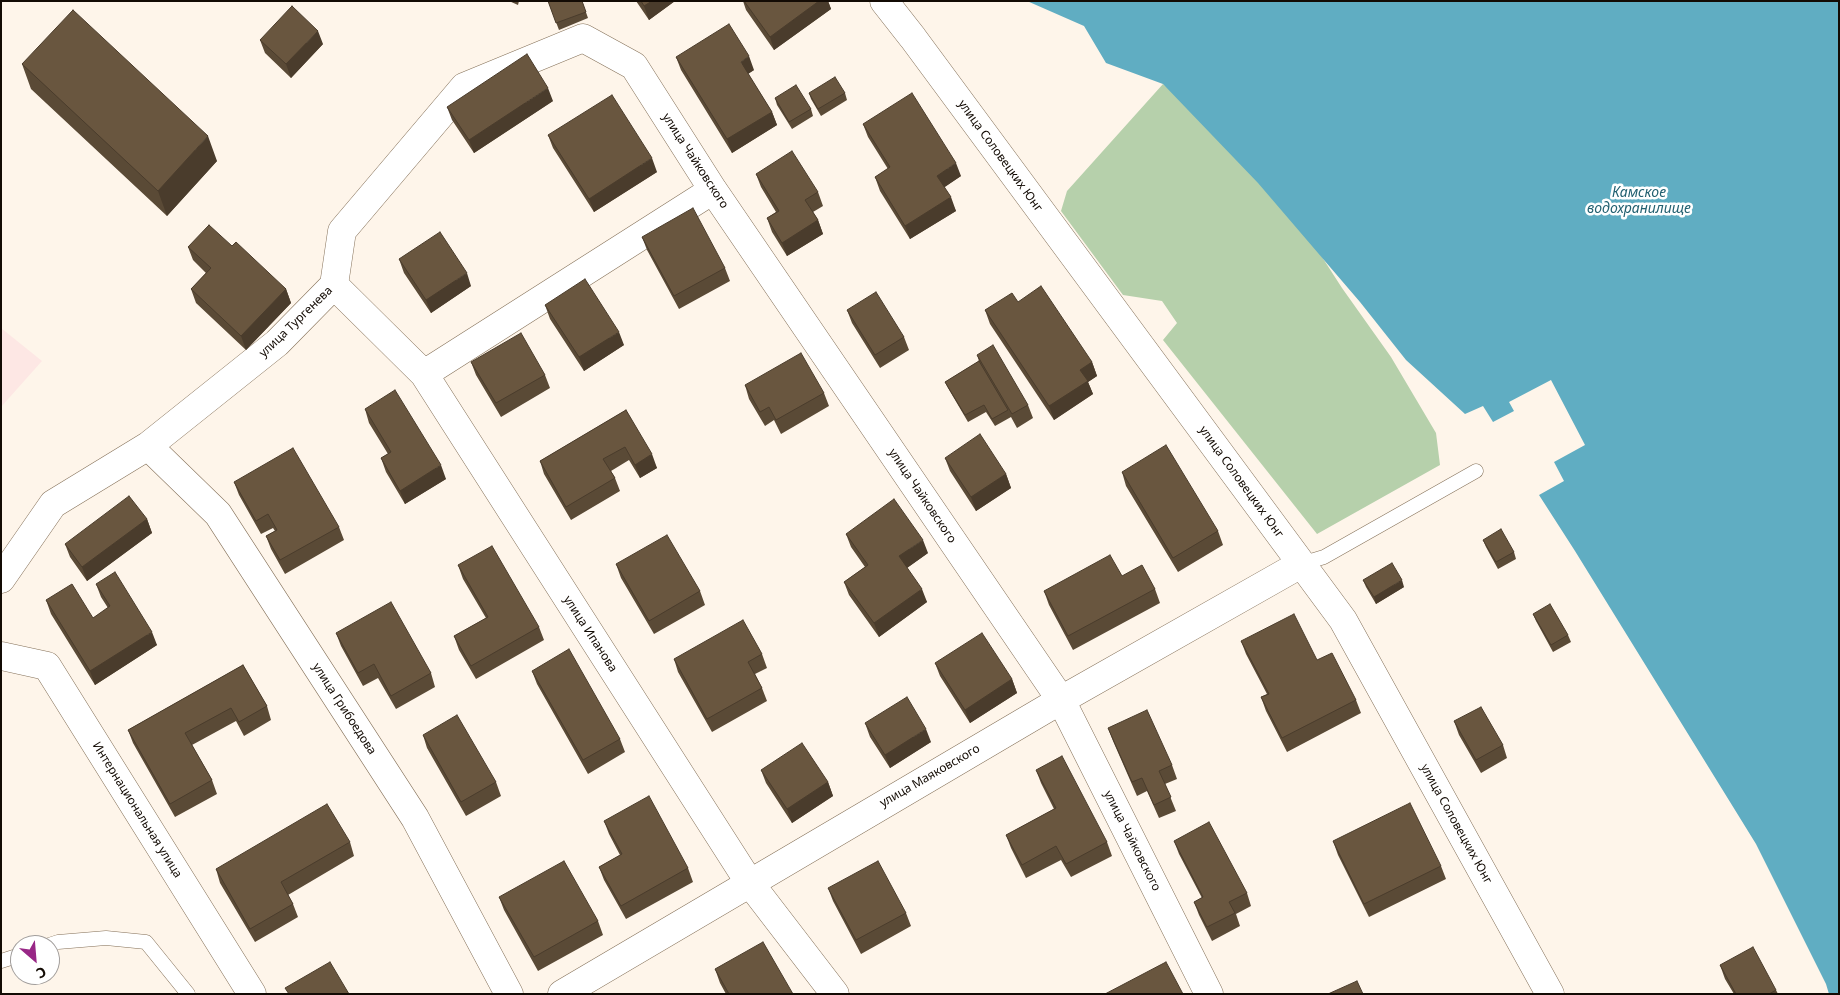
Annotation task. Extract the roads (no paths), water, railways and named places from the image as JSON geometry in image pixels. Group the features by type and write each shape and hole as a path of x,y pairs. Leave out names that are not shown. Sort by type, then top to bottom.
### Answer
{"street":[{"name":"улица Соловецких Юнг","path":"884,1 1344,620 1550,994"},
{"name":"улица Чайковского","path":"583,38 634,66 713,190 1061,700 1209,994"},
{"name":"улица Тургенева","path":"1,579 54,504 148,446 277,343 334,285 342,231 464,87 583,38"},
{"path":"424,374 713,190"},
{"name":"улица Ипанова","path":"334,285 424,374 749,882 835,994"},
{"name":"улица Грибоедова","path":"148,446 218,514 415,818 509,994"},
{"name":"улица Маяковского","path":"562,994 749,882 1061,700 1301,564"},
{"name":"Интернациональная улица","path":"1,656 47,666 252,994"}],"lane":[{"path":"1301,564 1324,557 1476,471"},
{"path":"60,942 106,938 146,942 188,994"}],"water":[{"name":"Камское водохранилище","path":"1027,1 1839,1 1839,994 1829,994 1826,984 1756,844 1539,495 1564,481 1554,462 1585,445 1551,380 1509,402 1514,411 1493,422 1483,406 1465,414 1406,360 1360,302 1258,183 1163,84 1106,63 1084,26"}]}
